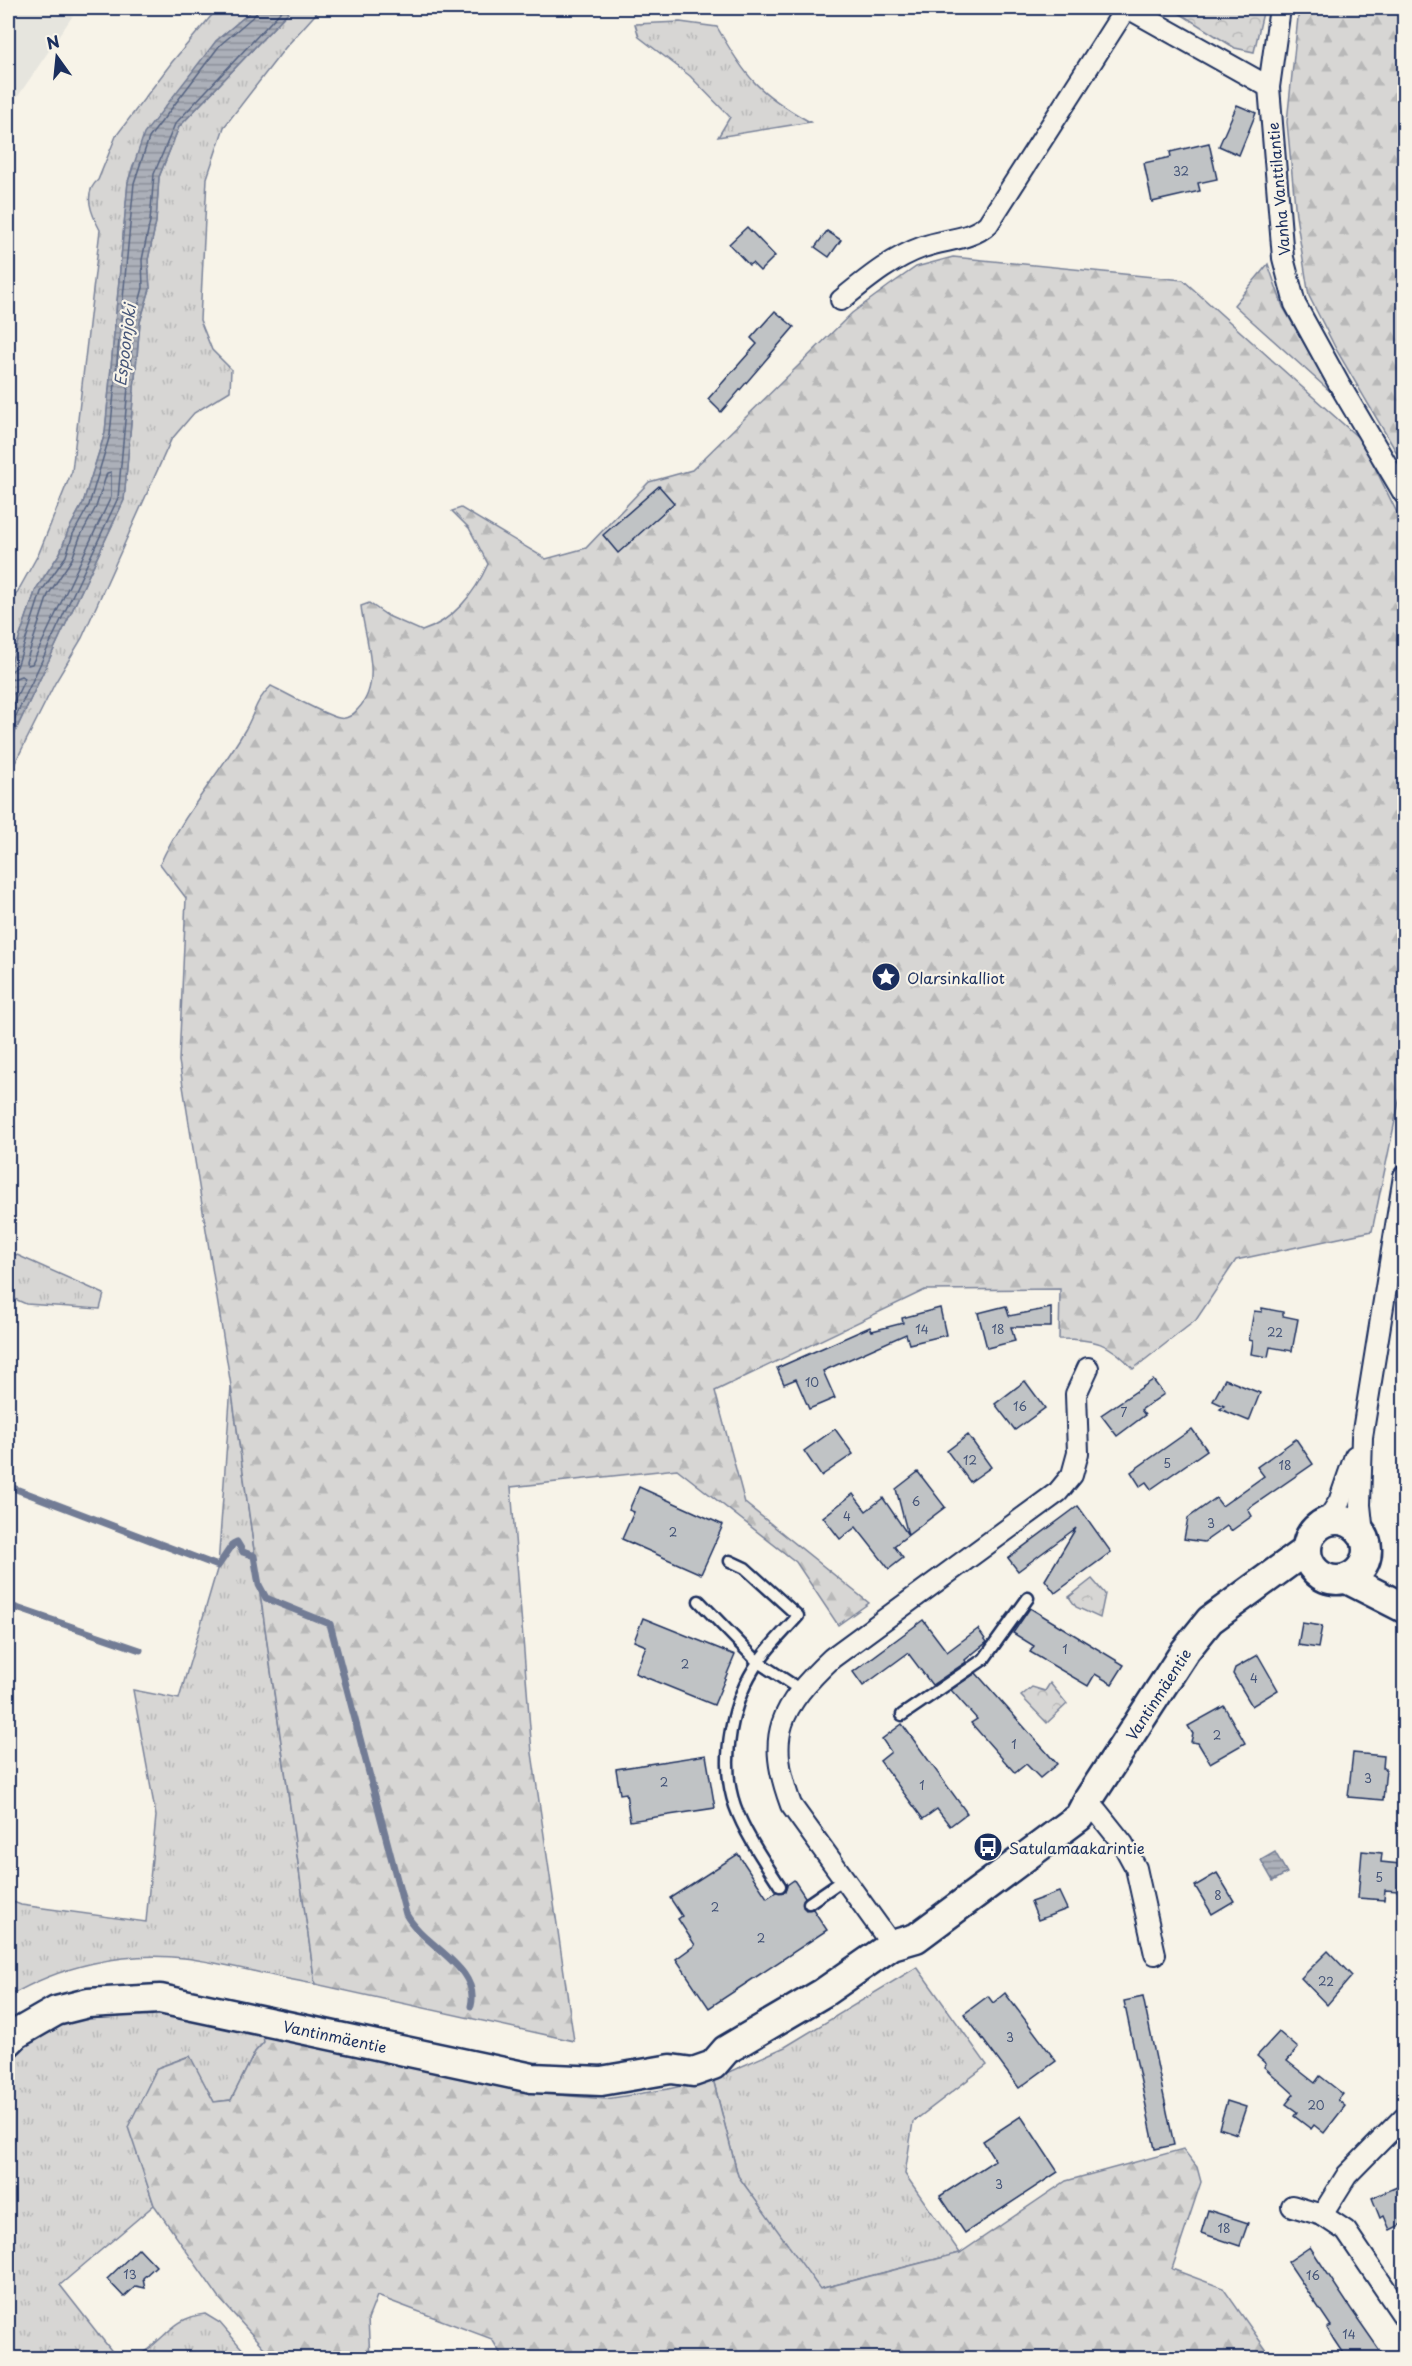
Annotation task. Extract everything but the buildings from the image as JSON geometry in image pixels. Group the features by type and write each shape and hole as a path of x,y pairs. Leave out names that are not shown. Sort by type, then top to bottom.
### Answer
{"street":[{"path":"841,300 899,257 923,247 978,234 988,224 1127,8 1269,87"},
{"name":"Vanha Vanttilantie","path":"1280,8 1269,87 1283,258 1295,304 1404,494"},
{"path":"1362,1437 1339,1502 1326,1522 1312,1533 1311,1561 1331,1581 1347,1579 1362,1568 1365,1546 1360,1505 1362,1437 1404,1176"},
{"path":"892,1945 790,1805 781,1780 778,1756 781,1725 799,1689 832,1658 1058,1492 1072,1475 1078,1453 1076,1394 1088,1368"},
{"path":"1326,1522 1347,1521 1404,1603"},
{"name":"Vantinmäentie","path":"8,2042 16,2034 56,2011 88,2003 160,1999 532,2078 601,2081 671,2069 693,2072 713,2065 726,2050 823,1993 892,1945 906,1924 1068,1804 1088,1800 1185,1651 1210,1620 1240,1597 1311,1561"},
{"path":"1347,1579 1404,1608"},
{"path":"1088,1800 1123,1844 1136,1868 1155,1954"},
{"path":"1322,2215 1347,2175 1404,2117"},
{"path":"1292,2206 1322,2215 1338,2223 1346,2231 1404,2317"}],"lane":[{"path":"730,1561 745,1568 798,1616 758,1662 733,1714 727,1760 734,1805 755,1847 780,1886"},
{"path":"902,1715 984,1659 1028,1598"},
{"path":"699,1601 758,1662 799,1689"},
{"path":"809,1903 844,1880"}],"shaded area":[{"path":"8,8 78,8 8,111"}],"green space":[{"path":"218,8 255,8 216,41 133,165 128,182 105,433 83,503 68,531 60,553 36,589 8,671 8,609 39,553 72,471 100,230 90,204 90,191 98,180 116,136 172,62"},
{"path":"292,8 321,8 285,48 224,127 207,178 200,320 212,350 231,369 230,391 194,413 171,440 82,638 55,683 8,777 8,747 124,500 140,322 150,289 148,260 156,222 159,177 179,127"},
{"path":"1171,8 1264,8 1254,52 1235,48"},
{"path":"1299,8 1404,8 1404,465 1337,351 1309,296 1296,216 1287,122"},
{"path":"680,22 717,27 737,60 755,83 792,112 810,122 718,137 730,117 690,76 639,37 635,24"},
{"path":"953,257 1183,280 1362,441 1404,527 1404,1078 1372,1231 1236,1260 1196,1320 1133,1369 1117,1353 1100,1344 1092,1341 1059,1339 1060,1289 925,1290 715,1391 745,1503 869,1603 838,1625 796,1562 677,1469 511,1487 532,1753 574,2041 315,1984 231,1386 179,1061 186,898 160,864 189,812 234,747 258,702 271,686 339,718 350,716 358,709 366,698 371,673 361,606 369,603 388,616 422,631 444,620 462,605 477,585 488,564 469,528 452,511 461,508 546,559 586,548 649,482 692,470 852,313 916,267"},
{"path":"1268,264 1283,307 1333,394 1234,305"},
{"path":"8,1251 104,1294 100,1309 26,1304 8,1296"},
{"path":"231,1386 315,1984 200,1960 161,1956 115,1959 70,1969 8,1997 8,1900 21,1905 146,1922 156,1816 133,1690 179,1699 218,1566"},
{"path":"1092,1579 1105,1594 1100,1618 1076,1607 1069,1597"},
{"path":"1050,1683 1067,1704 1047,1723 1021,1696 1032,1687 1045,1691"},
{"path":"917,1967 987,2065 913,2122 905,2174 960,2253 819,2289 738,2176 713,2079 785,2047"},
{"path":"160,2007 262,2030 264,2042 255,2052 231,2100 214,2102 189,2056 157,2068 129,2127 154,2205 60,2285 114,2354 106,2358 8,2358 8,2058 32,2039 78,2017"},
{"path":"262,2030 534,2093 606,2099 713,2079 738,2176 820,2289 960,2253 1066,2181 1183,2149 1197,2167 1201,2182 1172,2269 1223,2288 1272,2358 503,2358 492,2339 377,2296 368,2319 370,2358 273,2358 220,2299 154,2205 128,2127 157,2068 190,2056 214,2102 231,2100 255,2052 264,2042"},
{"path":"205,2314 220,2323 250,2358 134,2358 153,2346 183,2321"}],"water":[{"name":"Espoonjoki","path":"255,8 292,8 179,127 159,177 156,222 148,260 150,289 140,322 124,500 8,747 8,671 36,589 60,553 68,531 83,503 105,433 128,182 144,134 216,41"},
{"path":"1275,1852 1287,1873 1273,1881 1261,1860"}],"waterway":[{"path":"8,1486 218,1566 233,1544 237,1542 243,1552 254,1556 259,1585 266,1598 330,1624 406,1914 414,1926 459,1968 472,1992 471,2006"},
{"path":"8,1605 140,1650"}],"place":[{"name":"Olarsinkalliot","path":"886,977"},
{"name":"Satulamaakarintie","path":"988,1847"}]}
